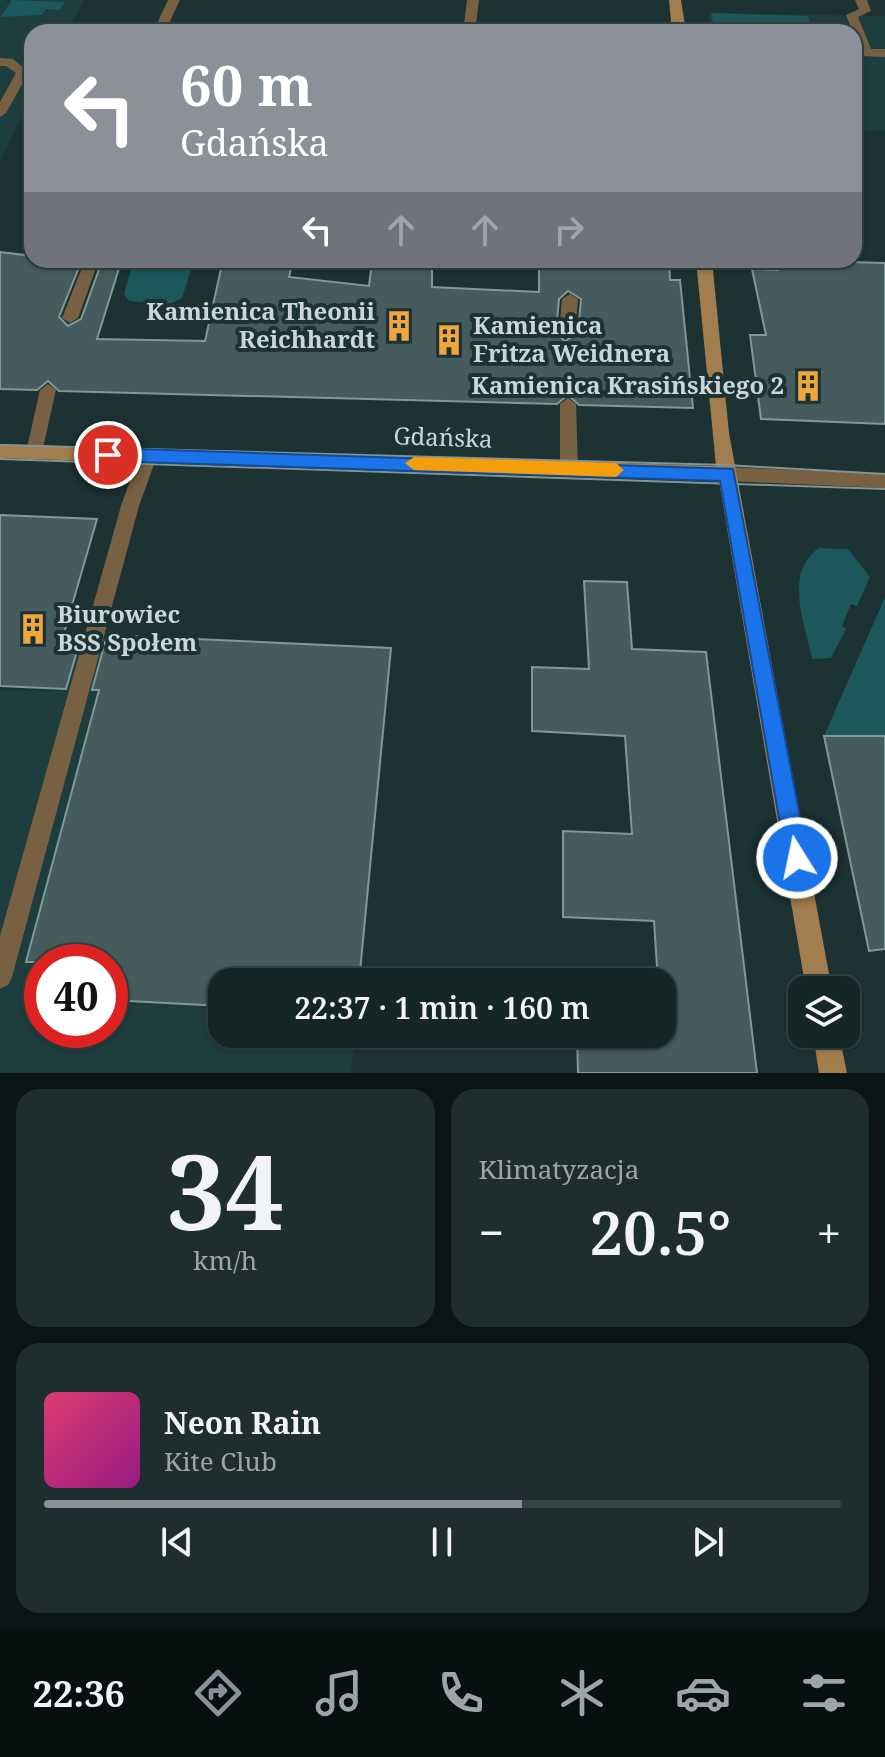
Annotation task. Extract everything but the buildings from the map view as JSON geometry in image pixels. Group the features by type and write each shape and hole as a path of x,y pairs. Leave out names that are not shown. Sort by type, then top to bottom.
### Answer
{"street":[{"path":"675,0 678,24"},
{"path":"705,268 727,474 817,976"},
{"name":"Gdańska","path":"0,451 885,481"},
{"path":"829,1048 833,1073"}],"lane":[{"path":"163,24 174,0"},
{"path":"470,24 473,0"},
{"path":"855,24 852,15 865,11 861,0"},
{"path":"862,42 866,53 885,53"},
{"path":"0,62 9,62 23,72 0,113"},
{"path":"70,318 89,268"},
{"path":"567,333 570,299"},
{"path":"34,452 48,390"},
{"path":"568,404 569,468"},
{"path":"0,977 130,506 148,456"}],"shaded area":[{"path":"0,0 85,0 71,24 24,24 24,111 0,162"},
{"path":"12,0 65,2 59,10 46,9 42,15 0,17"},
{"path":"708,13 885,16 885,131 862,131 862,24 710,24"},
{"path":"711,13 808,16 810,24 713,24"},
{"path":"132,268 191,268 182,298 168,305 129,301 124,294"},
{"path":"819,548 848,549 870,577 857,606 851,604 842,626 846,629 831,658 812,659 799,600 799,585 808,559"},
{"path":"885,597 885,736 824,736"},
{"path":"79,631 391,648 360,968 208,968 208,1048 354,1048 351,1073 0,1073 0,690 59,691"}],"tram line":[{"path":"0,445 726,465 885,474"},
{"path":"0,459 885,489"}],"slow traffic":[{"path":"414,463 616,470"}],"place":[{"name":"Kamienica Theonii Reichhardt","path":"399,326"},
{"name":"Kamienica Fritza Weidnera","path":"449,340"},
{"name":"Kamienica Krasińskiego 2","path":"808,386"},
{"name":"Biurowiec BSS Społem","path":"33,629"}],"route":[{"path":"108,455 727,474 797,858"}]}
